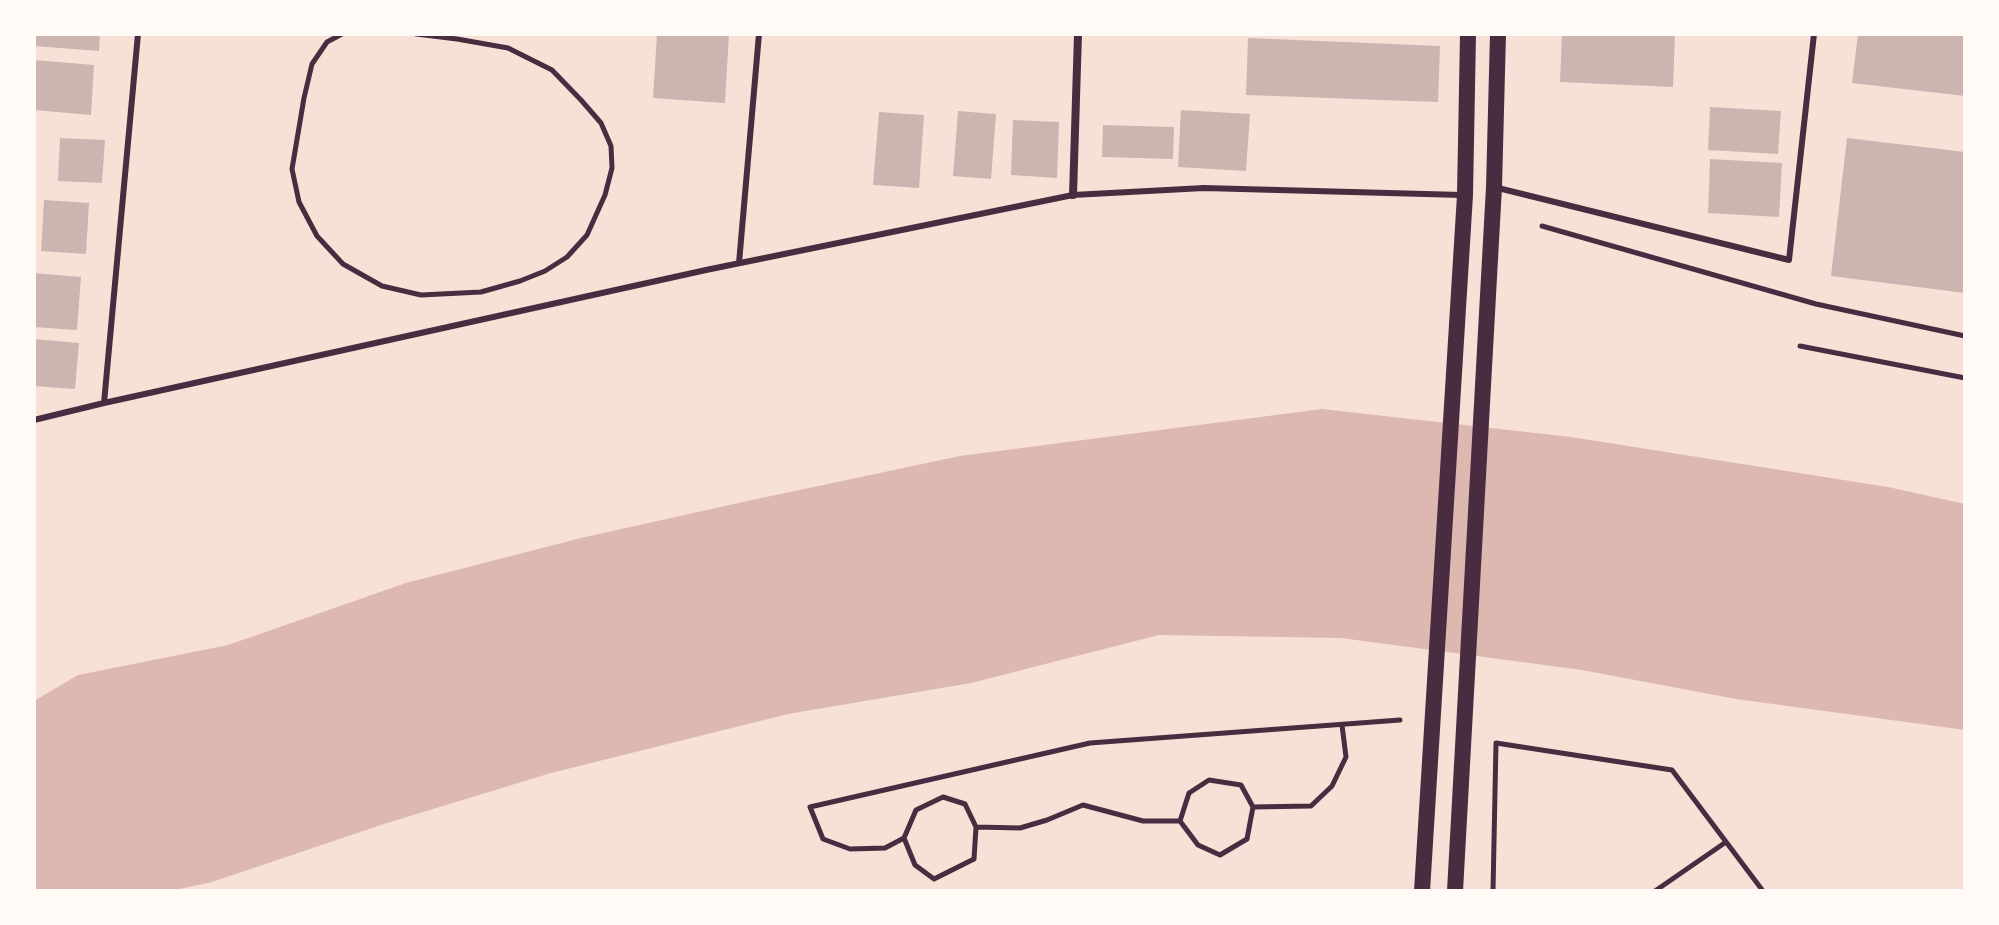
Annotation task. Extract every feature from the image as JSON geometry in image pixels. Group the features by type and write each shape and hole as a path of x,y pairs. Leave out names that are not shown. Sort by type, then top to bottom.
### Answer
{"main road":[{"path":"1422,891 1465,195 1468,34"},
{"path":"1455,891 1494,187 1498,34"}],"street":[{"path":"1073,195 1078,34"}],"lane":[{"path":"104,403 138,34"},
{"path":"739,263 759,34"},
{"path":"1494,187 1789,260 1814,34"},
{"path":"34,420 739,263 1073,195 1204,188 1465,195"}],"path":[{"path":"342,34 327,42 312,64 292,169 299,202 317,236 343,264 382,286 421,295 481,292 545,271 567,257 587,235 605,195 612,168 611,146 601,123 552,70 508,48 416,34"},
{"path":"1542,226 1816,304 1965,336"},
{"path":"1800,346 1965,378"},
{"path":"904,838 915,865 934,879 974,859 976,827 965,804 943,797 916,810 904,838 885,848 850,849 823,839 810,807 1090,743 1400,720"},
{"path":"1253,807 1311,806 1322,796 1332,786 1346,757 1342,725"},
{"path":"1493,891 1496,743 1672,770 1763,891"},
{"path":"1209,780 1241,785 1253,807 1247,839 1220,855 1198,845 1180,821 1189,793 1209,780"},
{"path":"976,827 1020,828 1083,805 1143,821 1180,821"},
{"path":"1655,891 1726,842"}],"shaded area":[{"path":"1322,409 1571,437 1888,487 1965,504 1965,730 1736,699 1582,670 1341,638 1159,635 971,683 788,714 551,773 384,824 212,882 171,891 34,891 34,701 78,675 228,645 406,583 581,538 752,500 960,456"}],"building":[{"path":"34,34 100,34 99,51 34,46"},
{"path":"657,34 729,34 725,103 653,98"},
{"path":"1562,34 1675,34 1673,87 1560,82"},
{"path":"1858,34 1965,34 1965,96 1852,83"},
{"path":"1248,38 1440,46 1438,102 1246,95"},
{"path":"34,60 94,65 91,115 34,110"},
{"path":"1710,107 1781,111 1778,154 1708,150"},
{"path":"1181,110 1250,114 1246,171 1178,167"},
{"path":"958,111 996,114 991,179 953,176"},
{"path":"879,112 924,115 919,188 873,185"},
{"path":"1013,120 1059,122 1057,178 1011,175"},
{"path":"1103,125 1174,127 1173,159 1102,157"},
{"path":"60,138 105,140 102,183 58,181"},
{"path":"1847,138 1965,152 1965,293 1831,276"},
{"path":"1710,159 1782,163 1779,217 1708,213"},
{"path":"44,200 89,203 86,254 41,251"},
{"path":"34,273 81,277 77,330 34,327"},
{"path":"34,339 79,343 75,389 34,386"}]}
